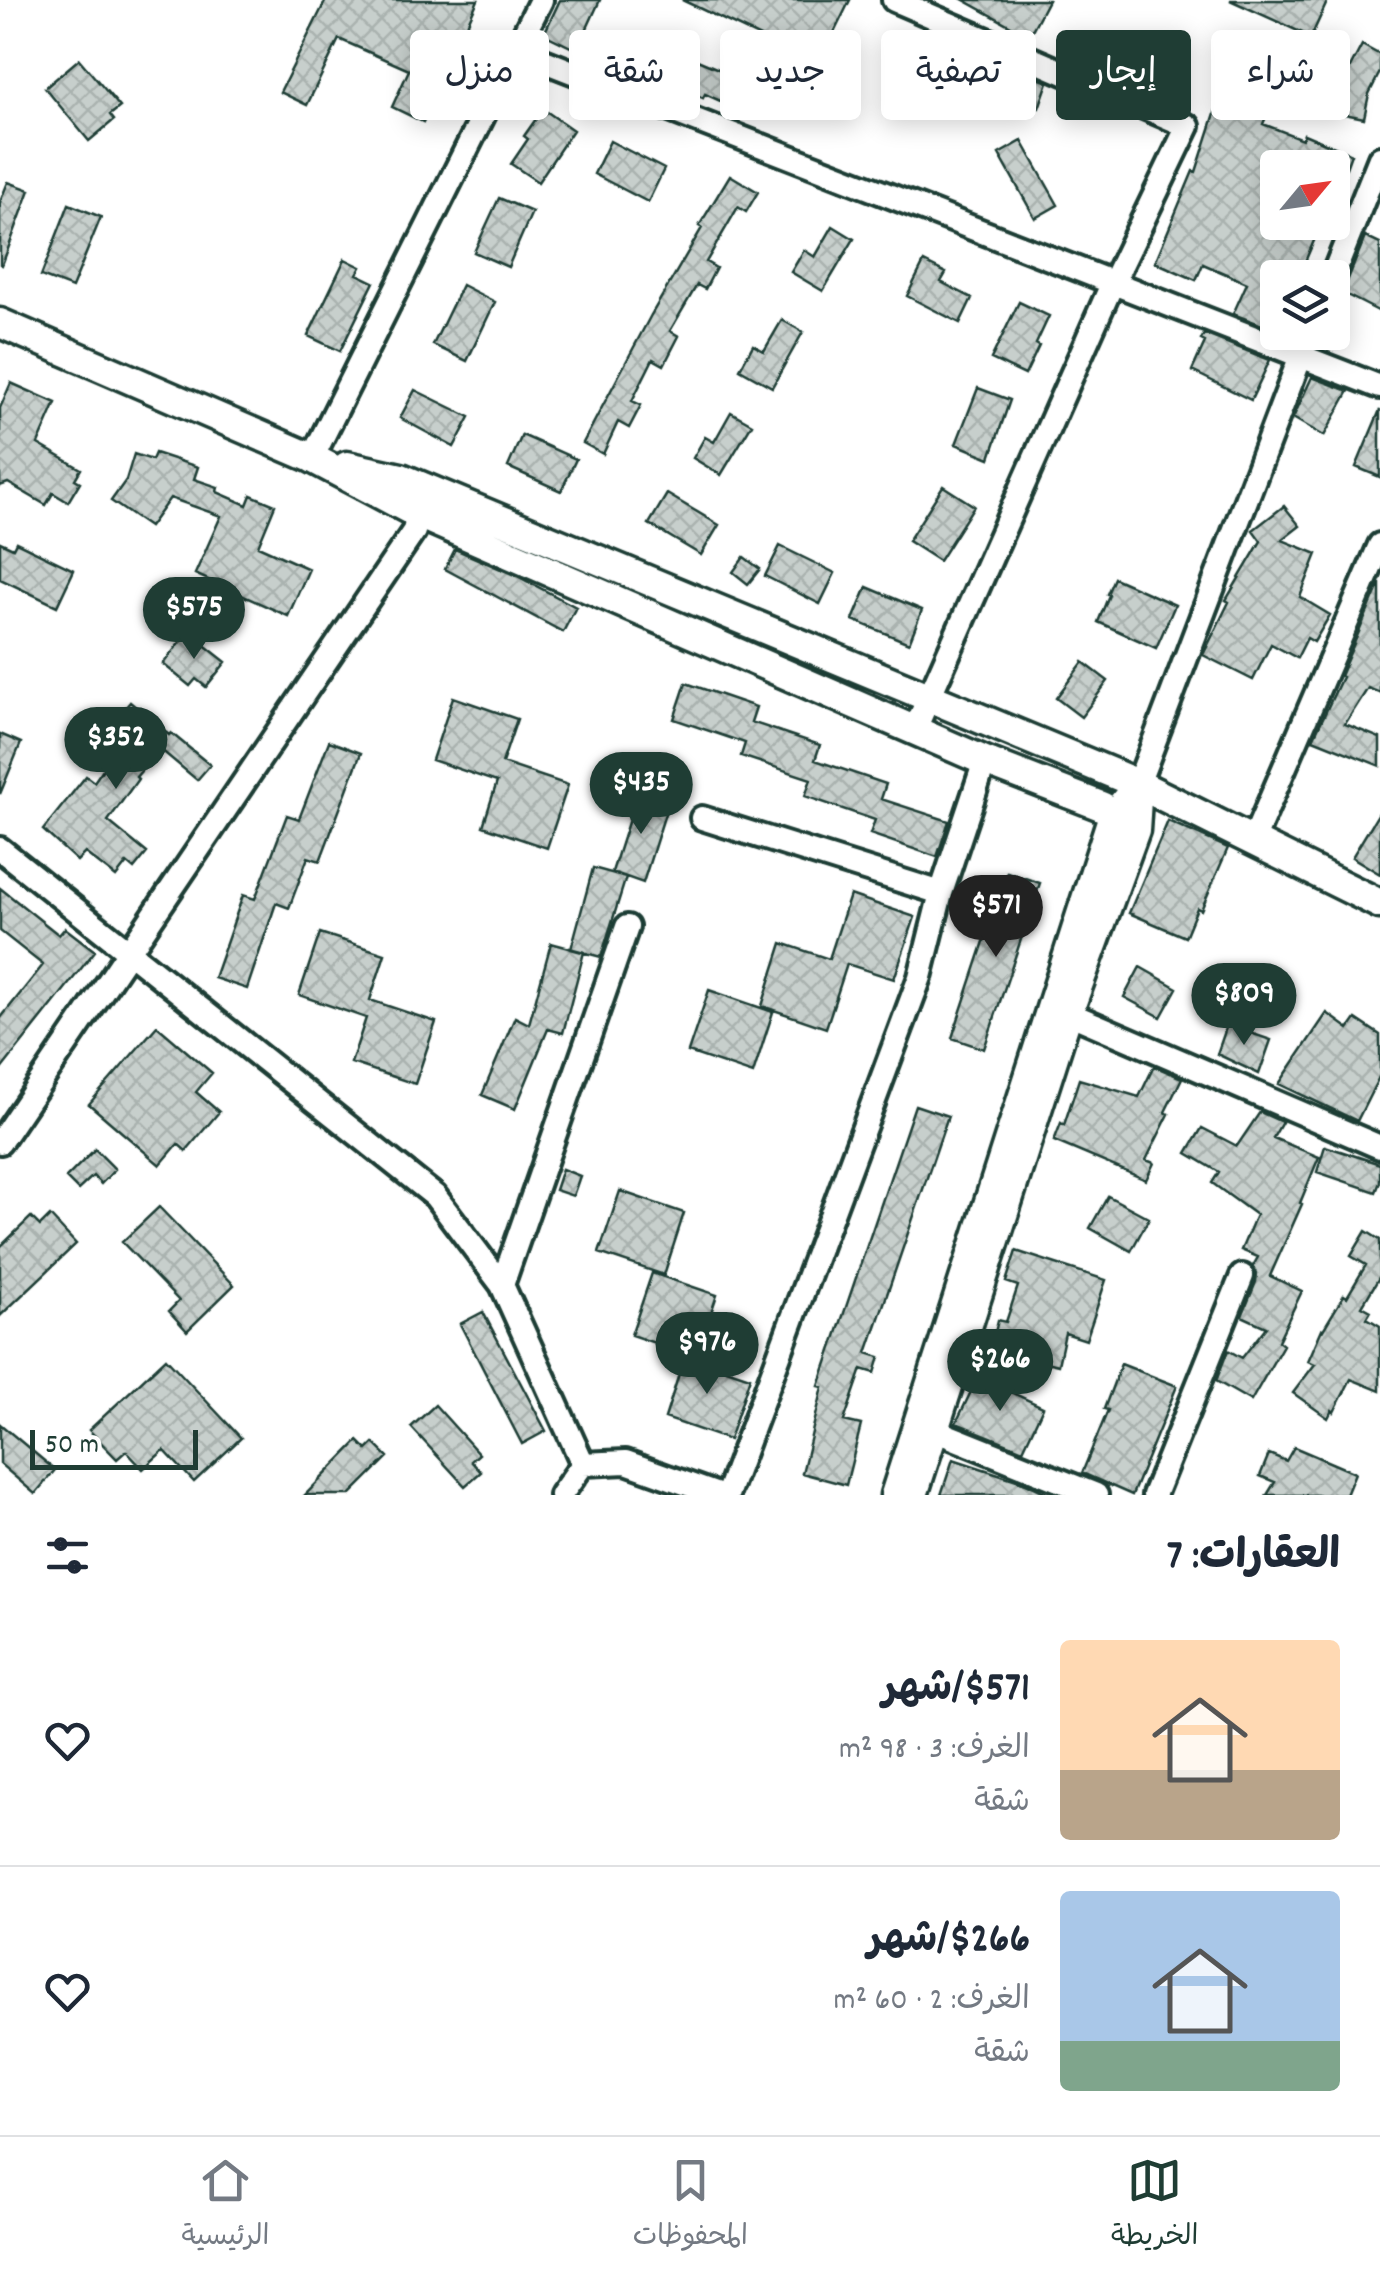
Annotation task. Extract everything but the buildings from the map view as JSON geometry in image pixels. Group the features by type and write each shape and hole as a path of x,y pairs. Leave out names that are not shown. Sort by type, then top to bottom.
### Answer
{"street":[{"path":"526,30 541,0"},
{"path":"894,0 1188,126 1113,282 915,730"},
{"path":"549,63 1380,386"},
{"path":"312,458 481,120"},
{"path":"1339,260 1380,158"},
{"path":"0,324 312,458 418,514 985,760 1101,806 1125,820"},
{"path":"895,1495 1125,820 1302,350"},
{"path":"312,458 401,478 1138,784 1380,904"},
{"path":"0,1142 414,532 418,514"},
{"path":"1253,841 1380,546"},
{"path":"728,1495 920,977 941,893 985,760"},
{"path":"702,818 941,893"},
{"path":"913,1495 1068,1012 1125,820"},
{"path":"0,849 435,1196 502,1285 583,1464"},
{"path":"502,1285 627,927"},
{"path":"1068,1012 1380,1147"},
{"path":"1154,1495 1242,1276"},
{"path":"934,1430 1080,1492"},
{"path":"583,1464 626,1462 718,1495"},
{"path":"560,1495 583,1464"}]}
